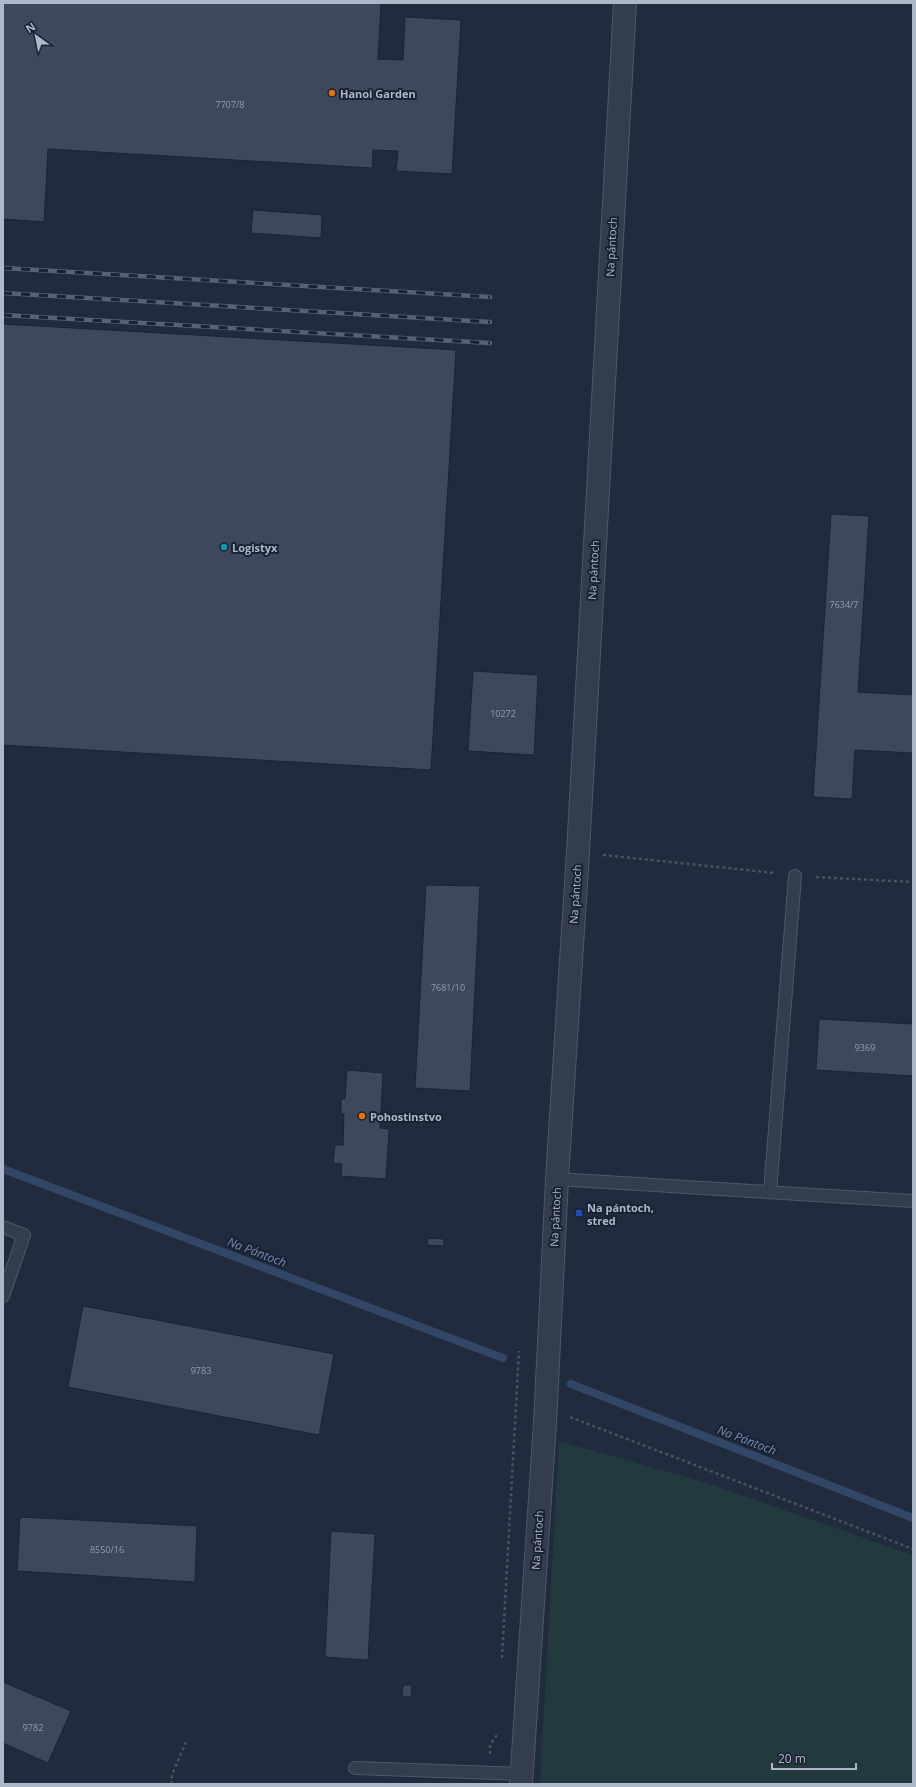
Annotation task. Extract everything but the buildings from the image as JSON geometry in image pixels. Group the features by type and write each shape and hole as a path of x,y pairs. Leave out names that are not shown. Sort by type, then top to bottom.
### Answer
{"street":[{"name":"Na pántoch","path":"521,1779 545,1423 557,1179 578,852 625,3"}],"lane":[{"path":"770,1192 795,876"},
{"path":"557,1179 913,1201"},
{"path":"3,1227 24,1235 3,1296"},
{"path":"355,1768 490,1773 521,1779"}],"path":[{"path":"578,852 795,876 913,882"},
{"path":"501,1664 519,1351"},
{"path":"545,1423 570,1417 913,1549"},
{"path":"490,1773 490,1745 497,1735 498,1727"},
{"path":"171,1784 172,1775 186,1742"}],"green space":[{"path":"559,1441 704,1482 913,1555 913,1784 540,1784"}],"waterway":[{"name":"Na Pántoch","path":"3,1169 503,1358"},
{"name":"Na Pántoch","path":"571,1384 913,1518"}],"railway":[{"path":"3,268 490,297"},
{"path":"3,293 490,322"},
{"path":"3,315 490,343"}],"place":[{"name":"Hanoi Garden","path":"332,93"},
{"name":"Logistyx","path":"224,547"},
{"name":"Pohostinstvo","path":"362,1116"},
{"name":"Na pántoch, stred","path":"579,1213"}]}
